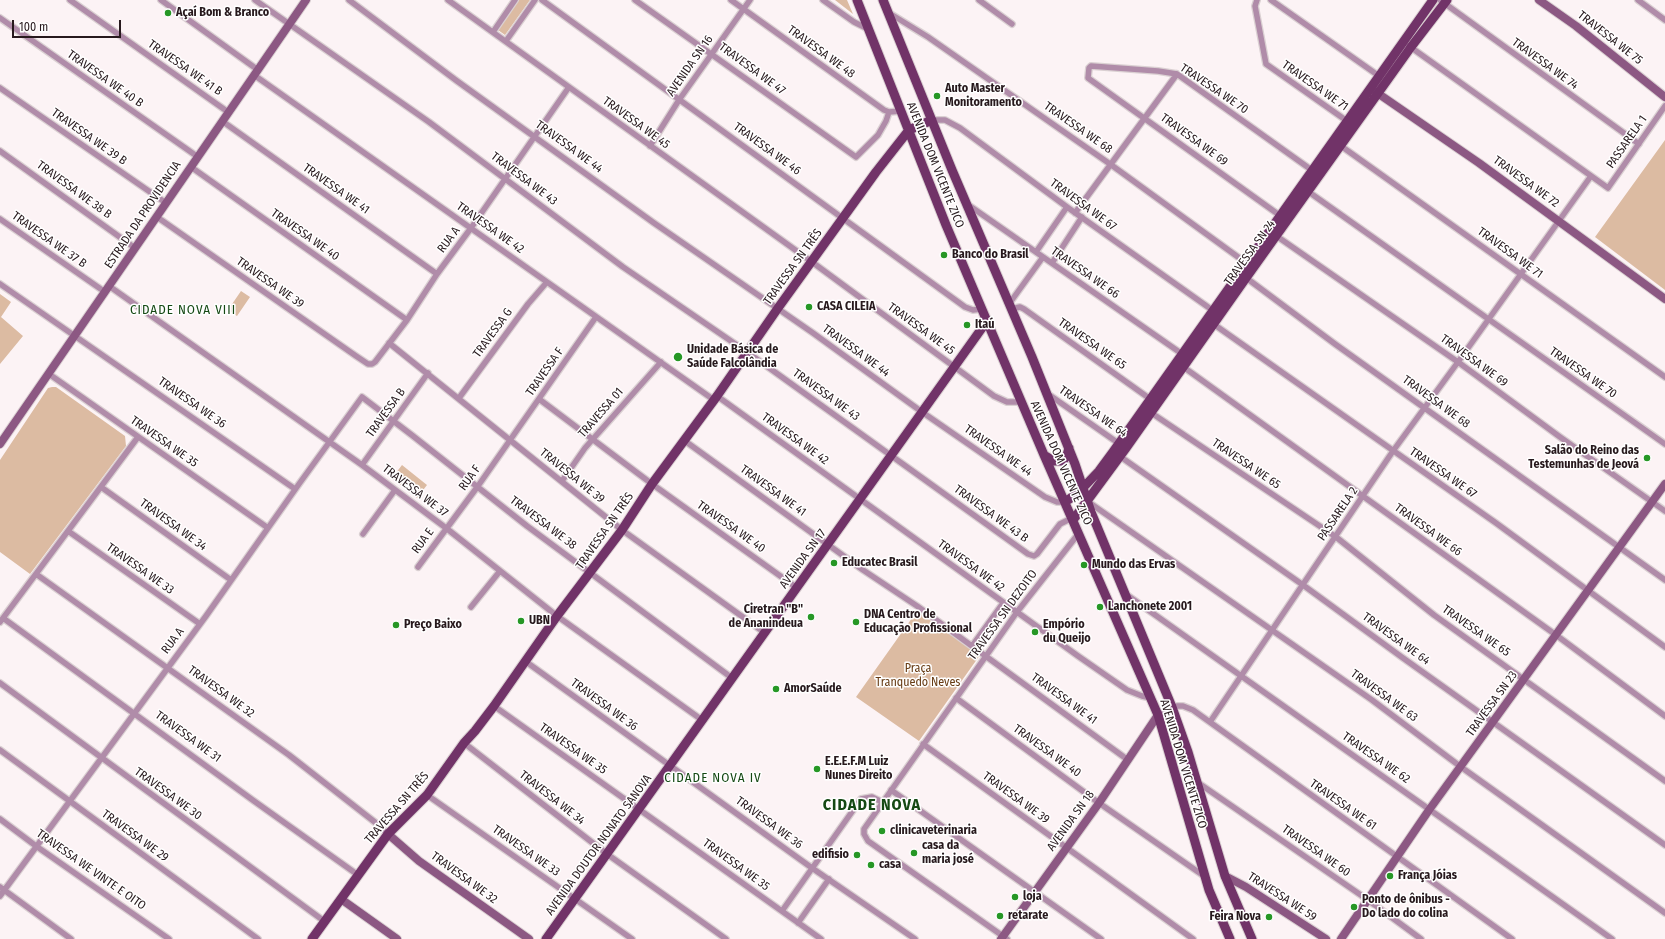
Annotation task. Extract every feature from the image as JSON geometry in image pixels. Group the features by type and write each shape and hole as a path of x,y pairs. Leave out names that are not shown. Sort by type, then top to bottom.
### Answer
{"main road":[{"name":"ESTRADA DA PROVIDENCIA","path":"1,440 49,374 306,0"},
{"name":"AVENIDA DOM VICENTE ZICO","path":"857,0 946,225 1021,402 1158,715 1204,876 1212,899 1230,939"},
{"name":"AVENIDA DOM VICENTE ZICO","path":"883,0 930,121 955,191 967,204 1047,394 1069,448 1087,501 1172,707 1198,782 1225,876 1252,939"},
{"name":"TRAVESSA SN 24","path":"1073,520 1117,454 1250,265 1305,189 1320,176 1379,93 1433,0"},
{"name":"TRAVESSA WE 75","path":"1539,0 1576,26 1665,97"},
{"name":"TRAVESSA SN 24","path":"1305,189 1312,170 1370,88 1443,1"},
{"name":"TRAVESSA WE 72","path":"1370,88 1559,220 1665,299"},
{"path":"909,130 930,121"},
{"name":"TRAVESSA SN TRÊS","path":"312,939 388,834 428,795 464,743 494,706 557,616 622,530 652,484 685,440 778,308 876,172 909,130"},
{"path":"954,367 987,321"},
{"name":"AVENIDA SN 17","path":"671,766 702,720 766,633 954,367"},
{"path":"1044,455 1054,461 1063,461 1068,455 1069,448"},
{"name":"TRAVESSA SN 24","path":"1065,502 1083,488 1117,454"},
{"name":"TRAVESSA SN 23","path":"1341,939 1429,810 1492,722 1525,680 1665,484"},
{"name":"AVENIDA SN 18","path":"1004,938 1099,803 1158,715"},
{"name":"AVENIDA DOUTOR NONATO SANOVA","path":"546,939 671,766"},
{"name":"TRAVESSA WE 32","path":"388,834 419,861 529,939"},
{"name":"TRAVESSA WE 59","path":"1225,876 1246,887 1326,939"},
{"path":"341,899 397,939"}],"street":[{"name":"TRAVESSA WE 41 B","path":"70,0 228,112"},
{"name":"TRAVESSA WE 42","path":"161,0 256,72 596,317 715,398 1127,690 1151,698"},
{"path":"255,0 290,23"},
{"name":"TRAVESSA WE 44","path":"349,0 534,136 778,308 922,412 1045,497 1056,502 1065,502"},
{"name":"TRAVESSA WE 45","path":"448,0 812,262 999,400 1006,402 1021,402"},
{"path":"493,32 515,0"},
{"path":"506,41 535,0"},
{"name":"TRAVESSA WE 46","path":"542,0 965,306 973,310 982,309"},
{"name":"TRAVESSA WE 47","path":"635,0 856,157 878,135 889,112"},
{"name":"TRAVESSA WE 48","path":"731,0 875,104 889,112"},
{"name":"AVENIDA SN 16","path":"650,146 679,100 750,0"},
{"path":"823,0 854,22 869,30"},
{"path":"979,0 1012,24"},
{"name":"TRAVESSA WE 71","path":"1257,0 1255,6 1266,64 1346,121"},
{"path":"1271,0 1379,76"},
{"path":"1638,0 1665,20"},
{"name":"TRAVESSA WE 74","path":"1443,1 1639,144"},
{"name":"TRAVESSA WE 68","path":"887,11 941,46 1110,164 1250,265"},
{"name":"TRAVESSA WE 40 B","path":"0,18 198,157"},
{"name":"TRAVESSA WE 43","path":"290,23 506,179 623,267 747,352 891,456"},
{"path":"1305,189 1488,320 1591,176 1407,45"},
{"name":"TRAVESSA WE 70","path":"1088,78 1088,72 1091,66 1158,71 1177,74 1320,176"},
{"path":"1075,213 1177,74"},
{"name":"TRAVESSA WE 69","path":"1088,78 1284,218"},
{"name":"RUA A","path":"372,364 407,320 437,274 506,179 568,87"},
{"name":"TRAVESSA WE 39 B","path":"0,88 166,204"},
{"name":"PASSARELA 1","path":"1591,176 1608,188 1665,106"},
{"path":"889,112 901,110"},
{"name":"TRAVESSA WE 67","path":"930,121 945,120 952,123 1216,313"},
{"name":"TRAVESSA WE 41","path":"222,121 437,274"},
{"name":"TRAVESSA WE 71","path":"1341,146 1665,377"},
{"name":"TRAVESSA WE 38 B","path":"0,151 135,248"},
{"name":"TRAVESSA WE 40","path":"191,167 407,320"},
{"name":"TRAVESSA WE 66","path":"967,204 988,216 1043,257 1186,357"},
{"path":"1036,252 1067,207"},
{"name":"TRAVESSA WE 39","path":"157,217 356,356 368,364 372,364"},
{"path":"1052,263 1082,217"},
{"name":"TRAVESSA WE 37 B","path":"0,219 107,289"},
{"name":"TRAVESSA WE 69","path":"1273,234 1458,362 1560,437 1665,511"},
{"path":"1010,307 1043,257"},
{"name":"TRAVESSA WE 68","path":"1243,275 1619,548"},
{"name":"TRAVESSA G","path":"459,398 528,304 547,282"},
{"name":"TRAVESSA WE 36","path":"0,284 295,489"},
{"name":"TRAVESSA WE 37","path":"107,289 362,465 446,528 557,616 702,720"},
{"name":"TRAVESSA WE 65","path":"1010,307 1020,307 1024,309 1154,402"},
{"name":"TRAVESSA F","path":"510,440 596,317"},
{"name":"TRAVESSA WE 70","path":"1488,320 1665,444"},
{"name":"PASSARELA 2","path":"1210,722 1336,538 1393,451 1488,320"},
{"name":"TRAVESSA WE 67","path":"1211,321 1496,523 1665,647"},
{"name":"TRAVESSA WE 39","path":"389,344 428,373 622,530 766,633"},
{"name":"TRAVESSA 01","path":"562,481 593,439 661,362"},
{"name":"TRAVESSA WE 66","path":"1180,365 1556,635 1665,716"},
{"name":"TRAVESSA B","path":"362,465 428,373"},
{"name":"TRAVESSA WE 35","path":"49,374 268,528"},
{"name":"TRAVESSA WE 64","path":"1047,394 1123,446"},
{"name":"RUA A","path":"0,896 2,889 36,846 135,713 362,397"},
{"name":"TRAVESSA WE 38","path":"362,397 590,573 732,678"},
{"path":"539,399 652,484"},
{"name":"TRAVESSA WE 65","path":"1148,411 1336,538 1434,615 1665,781"},
{"path":"2,620 138,437"},
{"name":"RUA F","path":"446,528 510,440"},
{"name":"TRAVESSA WE 41","path":"685,440 1128,760"},
{"name":"TRAVESSA WE 64","path":"1117,454 1304,584 1492,722 1665,845"},
{"name":"TRAVESSA WE 43 B","path":"891,456 1030,555 1037,554 1060,524 1073,520"},
{"name":"TRAVESSA WE 40","path":"652,484 797,588"},
{"name":"TRAVESSA WE 34","path":"101,487 231,580"},
{"path":"363,534 395,490"},
{"name":"TRAVESSA WE 63","path":"1087,501 1372,700 1461,767 1665,913"},
{"name":"RUA E","path":"418,567 446,528"},
{"name":"TRAVESSA WE 33","path":"68,531 200,624"},
{"name":"TRAVESSA SN DEZOITO","path":"1004,938 868,841 864,834 864,829 1017,612 1079,532"},
{"path":"1619,548 1665,580"},
{"path":"471,607 500,571"},
{"name":"TRAVESSA WE 32","path":"36,574 289,755 388,834"},
{"name":"TRAVESSA WE 62","path":"1126,595 1612,939"},
{"path":"972,646 1003,603"},
{"name":"TRAVESSA WE 31","path":"2,620 135,713 358,875"},
{"name":"TRAVESSA WE 36","path":"525,661 812,868 915,939"},
{"name":"TRAVESSA WE 30","path":"0,683 324,921"},
{"name":"TRAVESSA WE 40","path":"956,698 1099,803 1204,876"},
{"name":"TRAVESSA WE 35","path":"494,706 821,939"},
{"path":"1158,715 1172,707"},
{"name":"TRAVESSA WE 61","path":"1172,707 1188,707 1210,722 1512,939"},
{"name":"TRAVESSA WE 34","path":"464,743 607,854 726,939"},
{"name":"TRAVESSA WE 39","path":"924,744 1193,939"},
{"name":"TRAVESSA WE 29","path":"0,750 258,939"},
{"name":"TRAVESSA WE 60","path":"1198,782 1368,900 1421,939"},
{"path":"891,790 1101,939"},
{"name":"TRAVESSA WE 33","path":"428,795 632,939"},
{"path":"782,911 861,799 872,797 882,802"},
{"name":"TRAVESSA WE VINTE E OITO","path":"0,819 169,939"},
{"path":"798,923 829,879"},
{"path":"2,889 71,939"}],"green space":[{"path":"519,0 530,0 505,35 498,30"},
{"path":"835,0 847,0 853,14"},
{"path":"1665,140 1665,290 1595,237"},
{"path":"241,291 250,297 237,316 228,310"},
{"path":"0,294 11,302 1,317 23,336 0,364"},
{"path":"56,387 125,436 126,446 30,574 0,552 0,460 48,388"},
{"path":"402,465 427,485 417,498 392,478"},
{"name":"Praça Tranquedo Neves","path":"917,611 980,655 919,741 856,697"}],"place":[{"name":"Açaí Bom & Branco","path":"168,13"},
{"name":"Auto Master Monitoramento","path":"937,96"},
{"name":"Banco do Brasil","path":"944,255"},
{"name":"CASA CILEIA","path":"809,307"},
{"name":"Itaú","path":"967,325"},
{"name":"Unidade Básica de Saúde Falcolândia","path":"678,357"},
{"name":"Salão do Reino das Testemunhas de Jeová","path":"1647,458"},
{"name":"Educatec Brasil","path":"834,563"},
{"name":"Mundo das Ervas","path":"1084,565"},
{"name":"Lanchonete 2001","path":"1100,607"},
{"name":"Ciretran \"B\" de Ananindeua","path":"811,617"},
{"name":"UBN","path":"521,621"},
{"name":"DNA Centro de Educação Profissional","path":"856,622"},
{"name":"Preço Baixo","path":"396,625"},
{"name":"Empório du Queijo","path":"1035,632"},
{"name":"AmorSaúde","path":"776,689"},
{"name":"E.E.E.F.M Luiz Nunes Direito","path":"817,769"},
{"name":"clinicaveterinaria","path":"882,831"},
{"name":"casa da maria josé","path":"914,853"},
{"name":"edifisio","path":"857,855"},
{"name":"casa","path":"871,865"},
{"name":"França Jóias","path":"1390,876"},
{"name":"loja","path":"1015,897"},
{"name":"Ponto de ônibus - Do lado do colina","path":"1354,907"},
{"name":"retarate","path":"1000,916"},
{"name":"Feira Nova","path":"1269,917"}],"district":[{"name":"CIDADE NOVA VIII","path":"183,310"},
{"name":"CIDADE NOVA IV","path":"713,778"},
{"name":"CIDADE NOVA","path":"872,806"}]}
